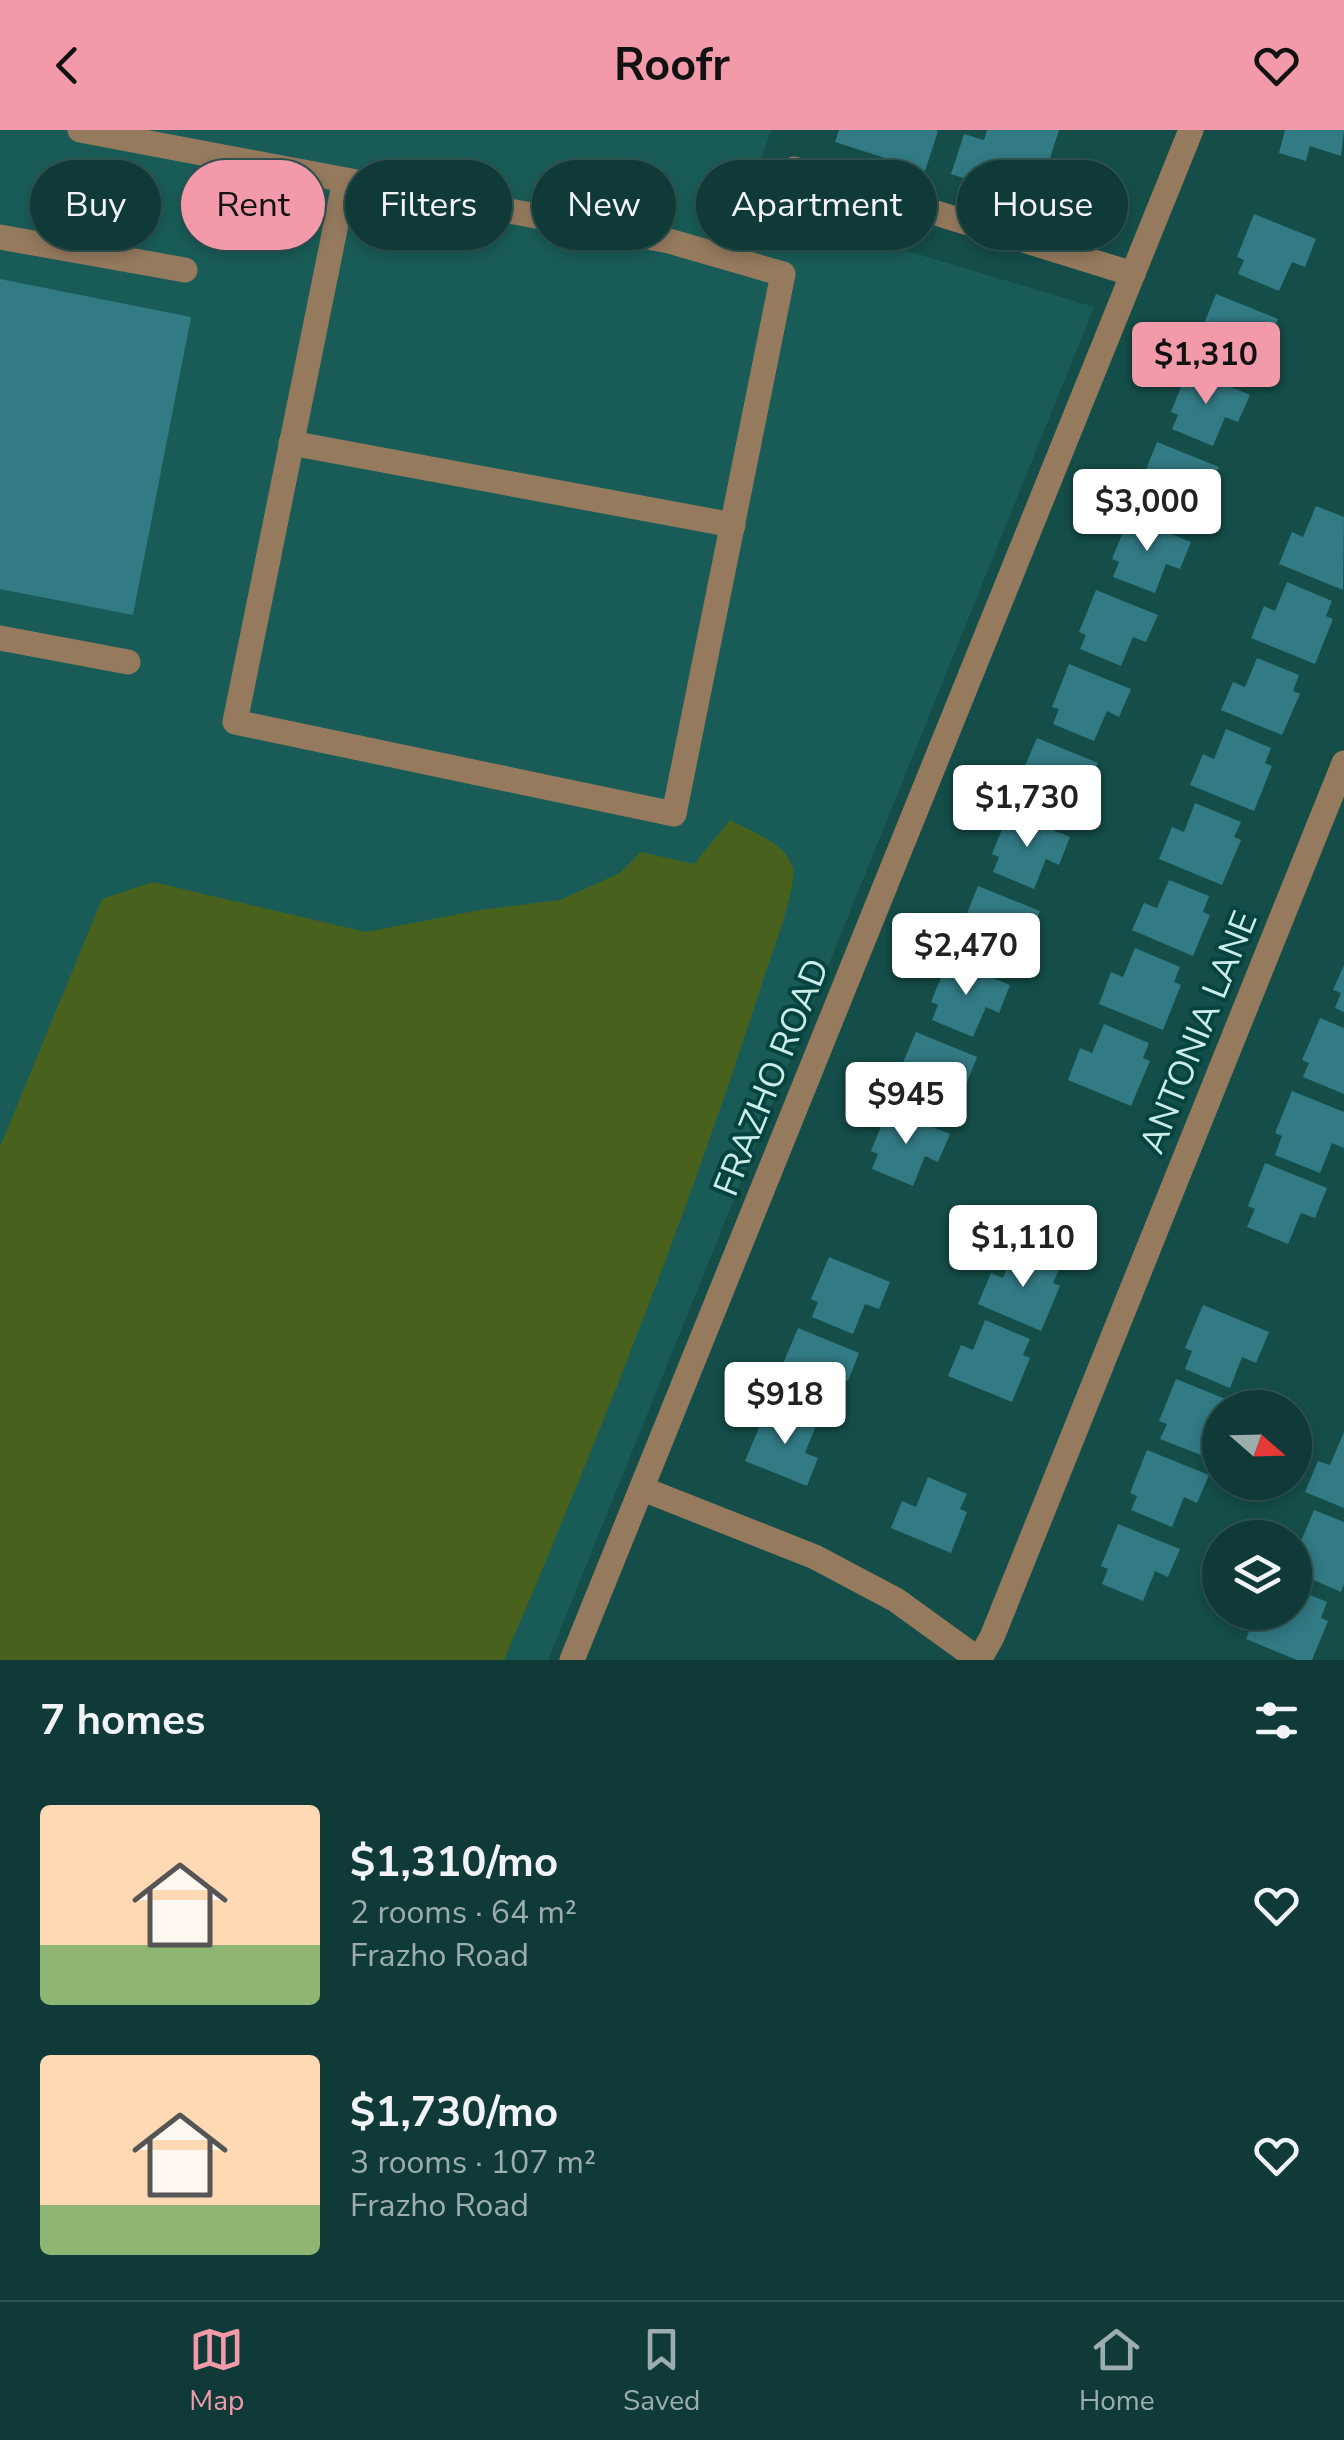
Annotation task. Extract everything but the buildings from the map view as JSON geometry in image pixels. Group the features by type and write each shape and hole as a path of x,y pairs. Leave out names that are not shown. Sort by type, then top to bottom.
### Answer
{"street":[{"path":"80,130 345,180 234,722 674,814 783,274 669,241 512,211"},
{"name":"FRAZHO ROAD","path":"572,1660 1191,130"},
{"path":"937,213 1133,274"},
{"path":"0,237 185,270"},
{"path":"292,443 733,525"},
{"path":"0,638 128,662"},
{"name":"ANTONIA LANE","path":"978,1660 992,1636 1344,763"},
{"path":"642,1488 815,1557 896,1600 978,1660"}],"shaded area":[{"path":"0,130 771,130 761,160 696,160 696,250 904,250 1094,307 548,1660 0,1660"}],"green space":[{"path":"730,820 784,852 793,869 786,909 672,1242 504,1660 0,1660 0,1147 102,899 153,882 366,932 480,910 560,900 620,873 641,852 694,864"}]}
